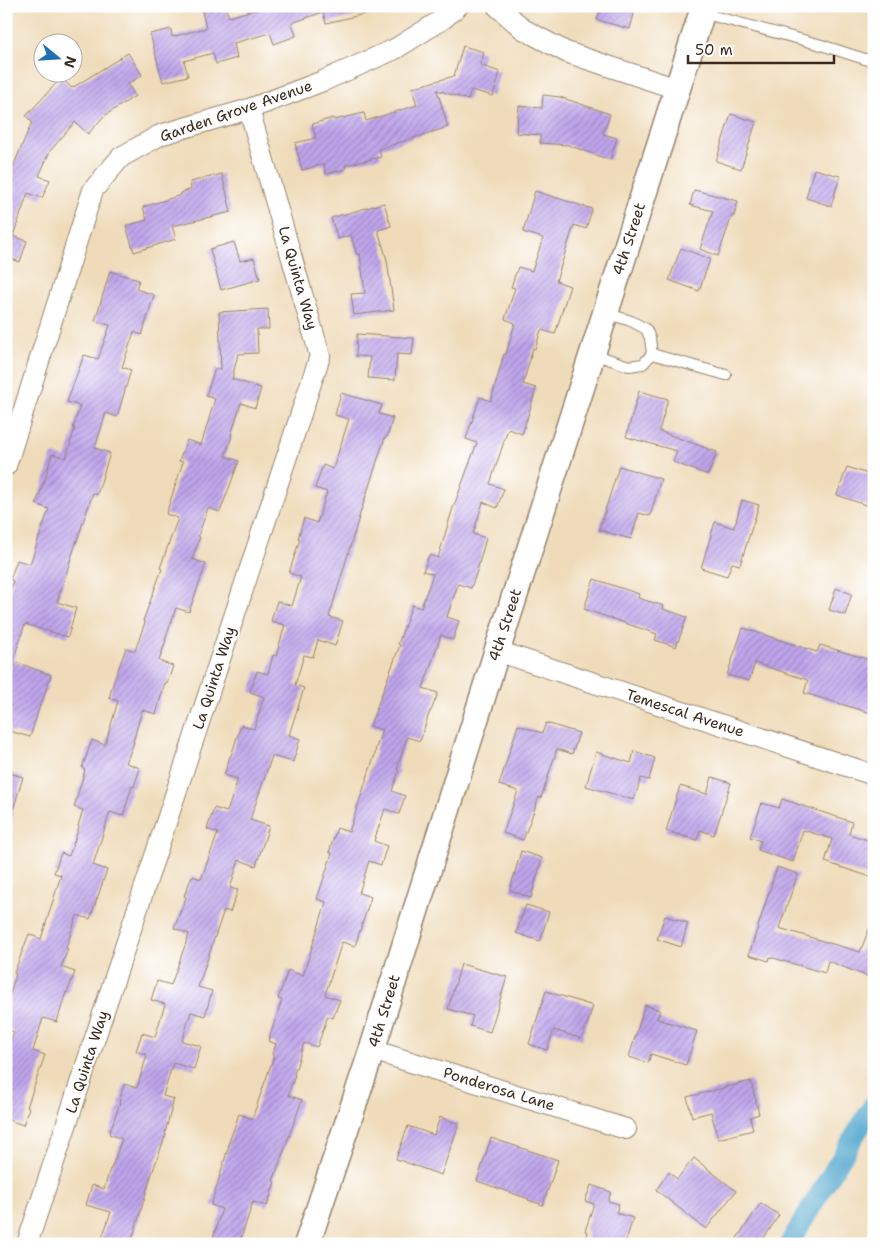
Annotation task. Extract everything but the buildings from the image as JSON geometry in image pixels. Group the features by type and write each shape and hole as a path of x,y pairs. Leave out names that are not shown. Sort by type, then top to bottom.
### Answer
{"street":[{"name":"Garden Grove Avenue","path":"6,466 93,190 121,157 160,135 249,108 323,81 395,49 458,6"},
{"path":"497,6 524,29 566,52 677,89"},
{"name":"4th Street","path":"307,1244 372,1050 497,651 703,10"},
{"name":"La Quinta Way","path":"27,1244 320,356 249,108"},
{"name":"Temescal Avenue","path":"497,651 874,775"},
{"name":"Ponderosa Lane","path":"372,1050 626,1128"}],"lane":[{"path":"703,10 874,62"},
{"path":"605,312 631,321 646,329 650,338 652,354"},
{"path":"592,354 629,366 642,364 652,354"},
{"path":"652,354 726,375"}],"waterway":[{"path":"789,1244 874,1104"}]}
